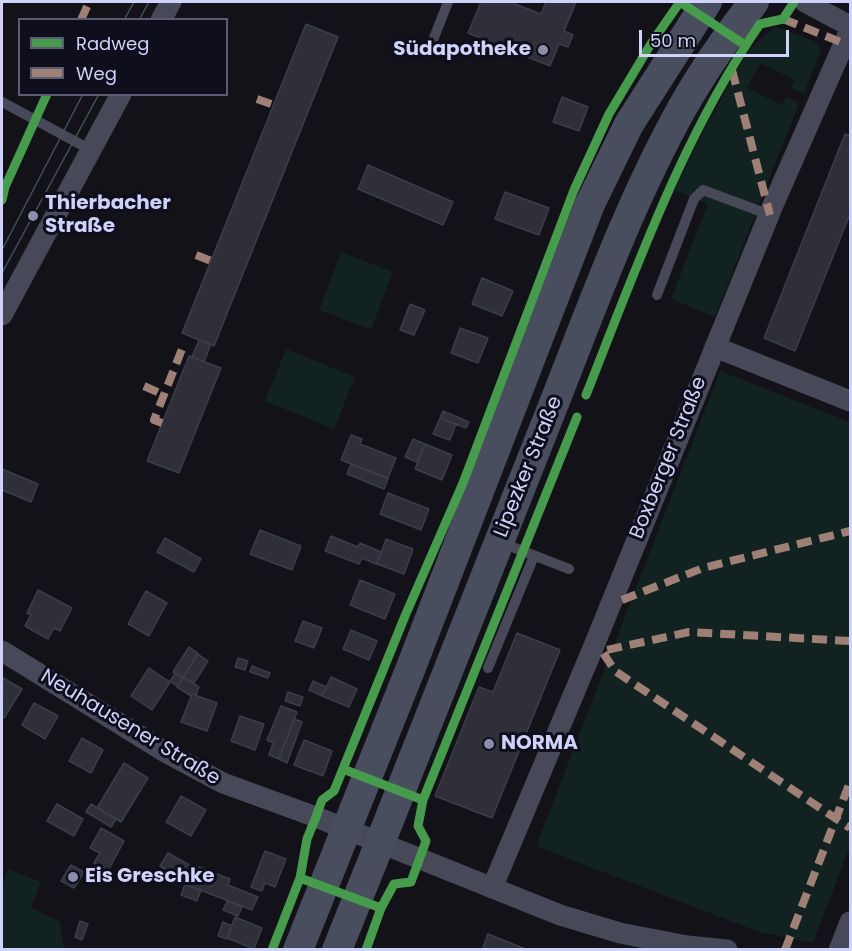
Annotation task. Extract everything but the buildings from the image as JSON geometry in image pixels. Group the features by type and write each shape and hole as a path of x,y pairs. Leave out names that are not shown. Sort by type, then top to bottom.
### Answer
{"main road":[{"name":"Lipezker Straße","path":"337,950 363,837 410,670 590,204 629,124 707,2"},
{"name":"Lipezker Straße","path":"298,950 363,837 499,542 629,215 674,122 729,34 754,2"}],"street":[{"path":"162,18 171,2"},
{"path":"805,2 850,28"},
{"name":"Boxberger Straße","path":"492,888 593,648 715,347 850,28"},
{"path":"2,315 120,96"},
{"path":"715,347 850,401"},
{"name":"Neuhausener Straße","path":"2,651 167,753 223,783 560,915 617,941 727,950"},
{"path":"839,950 850,922"}],"lane":[{"path":"428,53 448,2"},
{"path":"2,102 91,150"},
{"path":"657,295 694,199 704,190 770,215"},
{"path":"499,542 568,569"},
{"path":"488,668 534,556"}],"shaded area":[{"path":"775,26 816,42 821,50 804,94 791,87 795,80 760,63 747,88 782,105 787,97 799,103 715,317 671,299 708,204 675,190 704,130 748,51"},
{"path":"341,252 393,272 371,330 319,310"},
{"path":"286,349 355,377 334,429 265,401"},
{"path":"720,371 850,422 850,846 813,943 759,932 536,846"},
{"path":"8,869 41,882 31,908 60,922 64,949 2,949 2,887"}],"tram line":[{"path":"125,18 134,2"},
{"path":"140,18 149,2"},
{"path":"2,250 82,96"},
{"path":"2,273 98,96"}],"marked path":[{"path":"82,18 89,2"},
{"path":"783,19 843,43"},
{"path":"732,70 770,215"},
{"path":"257,99 274,105"},
{"path":"196,255 211,261"},
{"path":"162,423 154,420 184,344"},
{"path":"144,386 164,395"},
{"path":"622,600 703,568 850,531"},
{"path":"850,641 689,632 602,651 615,671 850,828"},
{"path":"785,950 850,782"}],"cycle path":[{"path":"680,2 745,45"},
{"path":"272,950 300,878 307,839 322,800 334,791 405,616 463,483 574,190 609,114 652,42 680,2"},
{"path":"586,395 662,205 707,112 732,67 760,24 783,19 794,2"},
{"path":"2,200 5,187 46,96"},
{"path":"366,950 381,908 394,884 411,882 426,841 418,826 423,800 577,417"},
{"path":"343,769 423,800"},
{"path":"300,878 381,908"}],"place":[{"name":"Südapotheke","path":"543,50"},
{"name":"Thierbacher Straße","path":"33,216"},
{"name":"NORMA","path":"489,744"},
{"name":"Eis Greschke","path":"73,877"}]}
